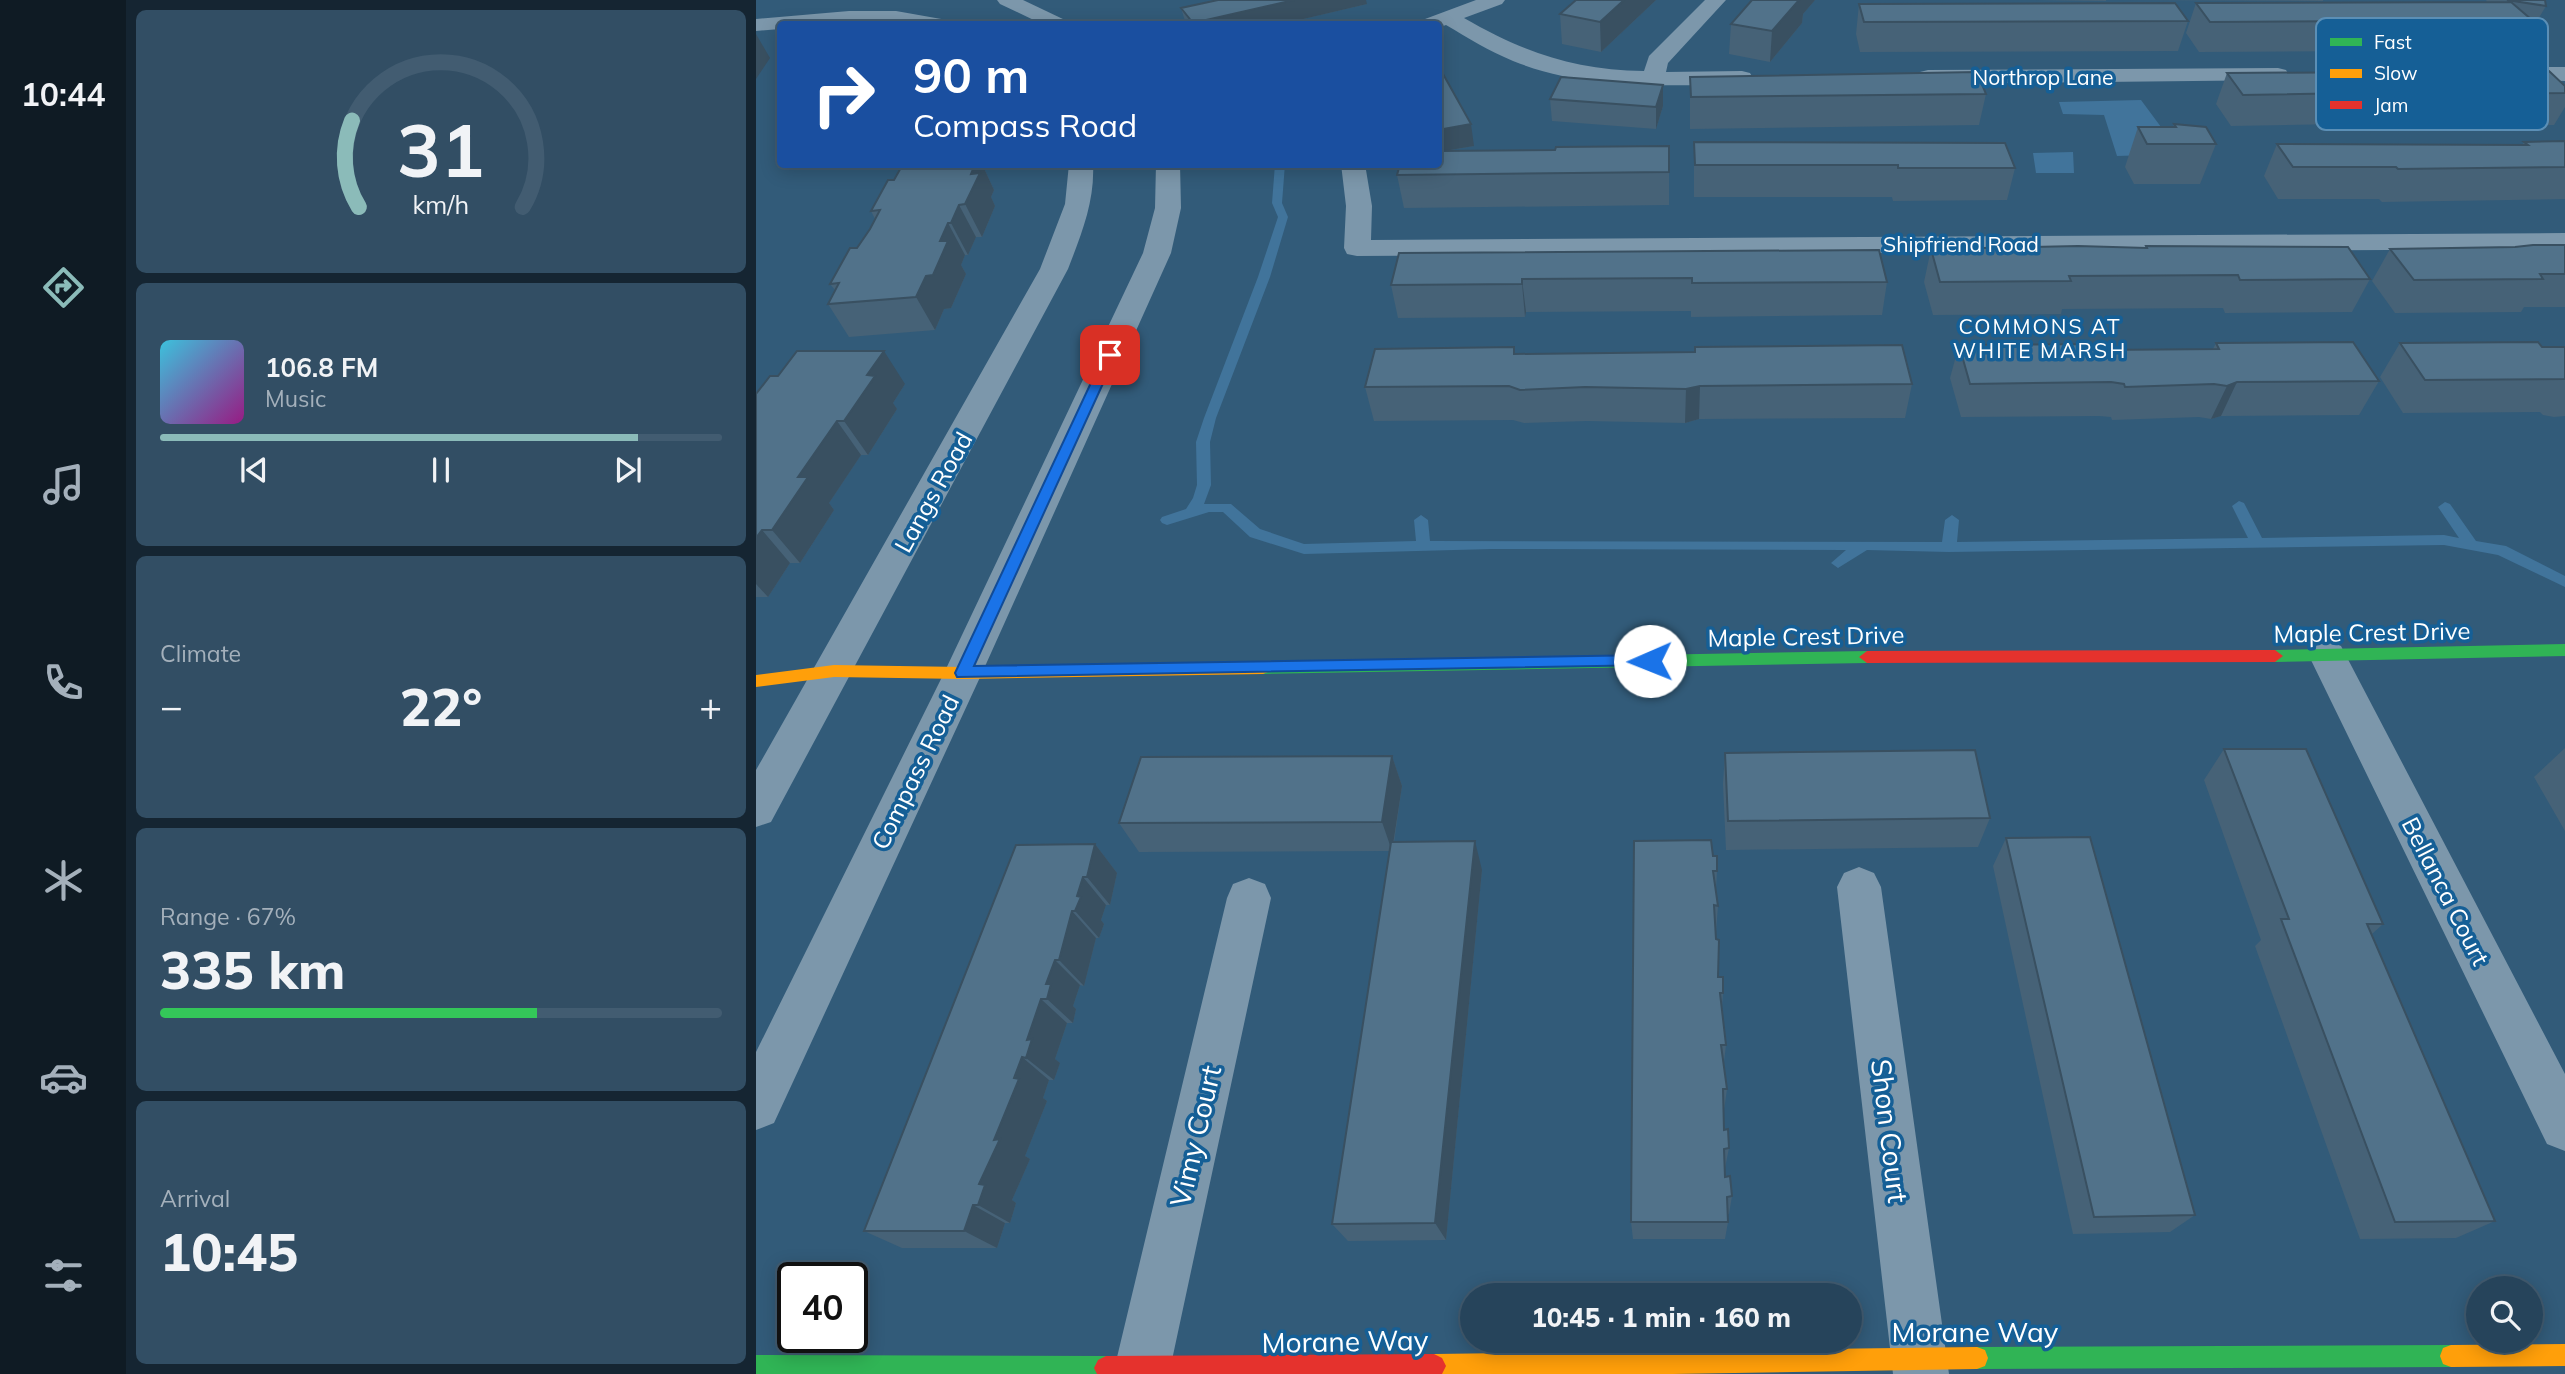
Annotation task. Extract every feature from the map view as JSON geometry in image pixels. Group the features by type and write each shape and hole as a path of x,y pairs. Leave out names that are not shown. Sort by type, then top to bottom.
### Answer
{"street":[{"path":"1007,0 1052,21"},
{"path":"1438,21 1495,0"},
{"path":"1654,79 1657,61 1716,0"},
{"path":"819,21 867,18 918,21"},
{"path":"1449,18 1528,60 1587,75 1654,79 1765,78"},
{"path":"756,25 777,24"},
{"name":"Northrop Lane","path":"1903,77 2301,75"},
{"name":"Langs Road","path":"756,809 1054,269 1073,220 1082,178 1081,168"},
{"name":"Compass Road","path":"756,1105 963,673 1157,253 1168,208 1168,168"},
{"name":"Shipfriend Road","path":"1354,168 1359,206 1357,248 2565,241"},
{"name":"Maple Crest Drive","path":"756,681 834,671 963,673 1838,657 2328,656 2565,650"},
{"name":"Bellanca Court","path":"2328,656 2565,1126"},
{"name":"Shon Court","path":"1859,887 1920,1366"},
{"name":"Vimy Court","path":"1142,1371 1249,898"},
{"name":"Morane Way","path":"756,1367 1142,1371 1274,1368 1920,1366 2565,1355"}],"water":[{"path":"2141,100 2181,154 2117,156 2104,115 2063,114 2059,102"},
{"path":"2073,152 2074,173 2036,173 2033,153"}],"building":[{"path":"1218,0 1294,0 1202,21 1191,21 1181,8"},
{"path":"1576,0 1624,0 1600,22 1560,14"},
{"path":"1752,0 1799,0 1772,31 1731,24"},
{"path":"2507,0 2545,0 2546,6"},
{"path":"2511,2 2530,18 2316,18 2316,21 2210,22 2196,3"},
{"path":"2175,3 2188,21 1864,22 1859,4"},
{"path":"2548,71 2565,86 2565,93 2548,93"},
{"path":"1442,72 1471,124 1442,129"},
{"path":"1977,72 1986,94 1691,97 1690,77"},
{"path":"2316,72 2316,94 2243,95 2227,73"},
{"path":"1561,77 1663,85 1656,107 1550,99"},
{"path":"2174,124 2206,127 2216,144 2147,144 2138,127 2176,127"},
{"path":"2565,141 2565,167 2398,169 2293,167 2277,144 2528,145 2524,142"},
{"path":"1694,142 2005,143 2015,168 1695,165"},
{"path":"1669,146 1669,172 1397,175 1399,168 1442,168 1442,151 1555,150 1556,147"},
{"path":"901,168 973,168 971,174 980,173 965,204 959,205 951,223 948,223 940,241 948,241 933,275 926,276 916,297 828,304 839,283 830,284 850,248 857,248 870,229 880,210 871,211 888,180 894,180"},
{"path":"2565,245 2565,274 2540,274 2543,279 2414,280 2390,249 2515,247"},
{"path":"2078,246 2348,247 2370,279 2240,280 2238,275 2069,276 2071,281 1940,282 1931,249"},
{"path":"1879,250 1887,282 1692,283 1692,278 1522,279 1522,284 1391,285 1399,253"},
{"path":"2353,342 2379,381 2237,382 2227,386 2214,384 2125,387 2124,384 2111,382 1970,384 1959,345 2097,344 2100,350 2219,349 2216,343"},
{"path":"2538,342 2542,347 2565,347 2565,379 2425,380 2400,343"},
{"path":"1902,345 1912,384 1520,390 1509,386 1365,387 1375,349 1514,347 1514,354 1695,352 1695,347"},
{"path":"797,351 884,351 867,375 875,376 844,421 837,421 798,477 808,477 772,530 762,530 756,538 756,394 770,376 778,376"},
{"path":"2224,749 2306,749 2383,924 2367,924 2495,1221 2395,1222 2281,919 2289,919"},
{"path":"1975,750 1990,818 1728,821 1725,753"},
{"path":"1392,756 1382,822 1119,823 1141,757"},
{"path":"2090,837 2195,1215 2094,1217 2006,838"},
{"path":"1711,840 1713,856 1717,856 1717,871 1713,871 1718,906 1714,905 1716,939 1719,940 1718,977 1723,977 1723,993 1720,993 1726,1045 1721,1045 1727,1089 1723,1089 1724,1130 1728,1129 1729,1148 1724,1149 1725,1177 1730,1176 1732,1196 1727,1197 1728,1222 1631,1222 1634,841"},
{"path":"1475,841 1435,1223 1332,1224 1391,842"},
{"path":"1095,844 1087,877 1083,877 1077,896 1081,897 1075,911 1072,911 1059,960 1055,960 1046,984 1051,984 1047,999 1041,999 1027,1040 1032,1039 1026,1058 1022,1057 1014,1078 1019,1079 994,1140 1000,1139 979,1184 985,1185 978,1205 973,1205 964,1231 864,1231 1016,845"}],"waterway":[{"path":"1191,512 1200,499 1204,485 1203,442 1210,418 1264,277 1283,217 1277,203 1280,168"},
{"path":"2239,506 2257,542"},
{"path":"1167,520 1209,507 1226,507 1255,533 1304,549 1492,544 1864,545"},
{"path":"2445,507 2470,542"},
{"path":"1421,520 1423,545"},
{"path":"1949,547 1952,520"},
{"path":"1949,547 2444,540 2501,550 2565,582"},
{"path":"1838,563 1864,545"},
{"path":"1864,545 1949,547"}],"traffic: fast":[{"path":"2275,656 2565,650"},
{"path":"1263,668 1867,657"},
{"path":"1977,1358 2451,1356"},
{"path":"756,1367 1106,1368"}],"traffic: slow":[{"path":"756,681 834,671 963,673 1263,668"},
{"path":"2451,1356 2565,1355"},
{"path":"1434,1366 1977,1358"}],"traffic: jam":[{"path":"1867,657 2275,656"},
{"path":"1106,1368 1434,1366"}],"district":[{"name":"COMMONS AT WHITE MARSH","path":"2040,338"}],"route":[{"path":"1110,355 963,673 1650,661"}]}
